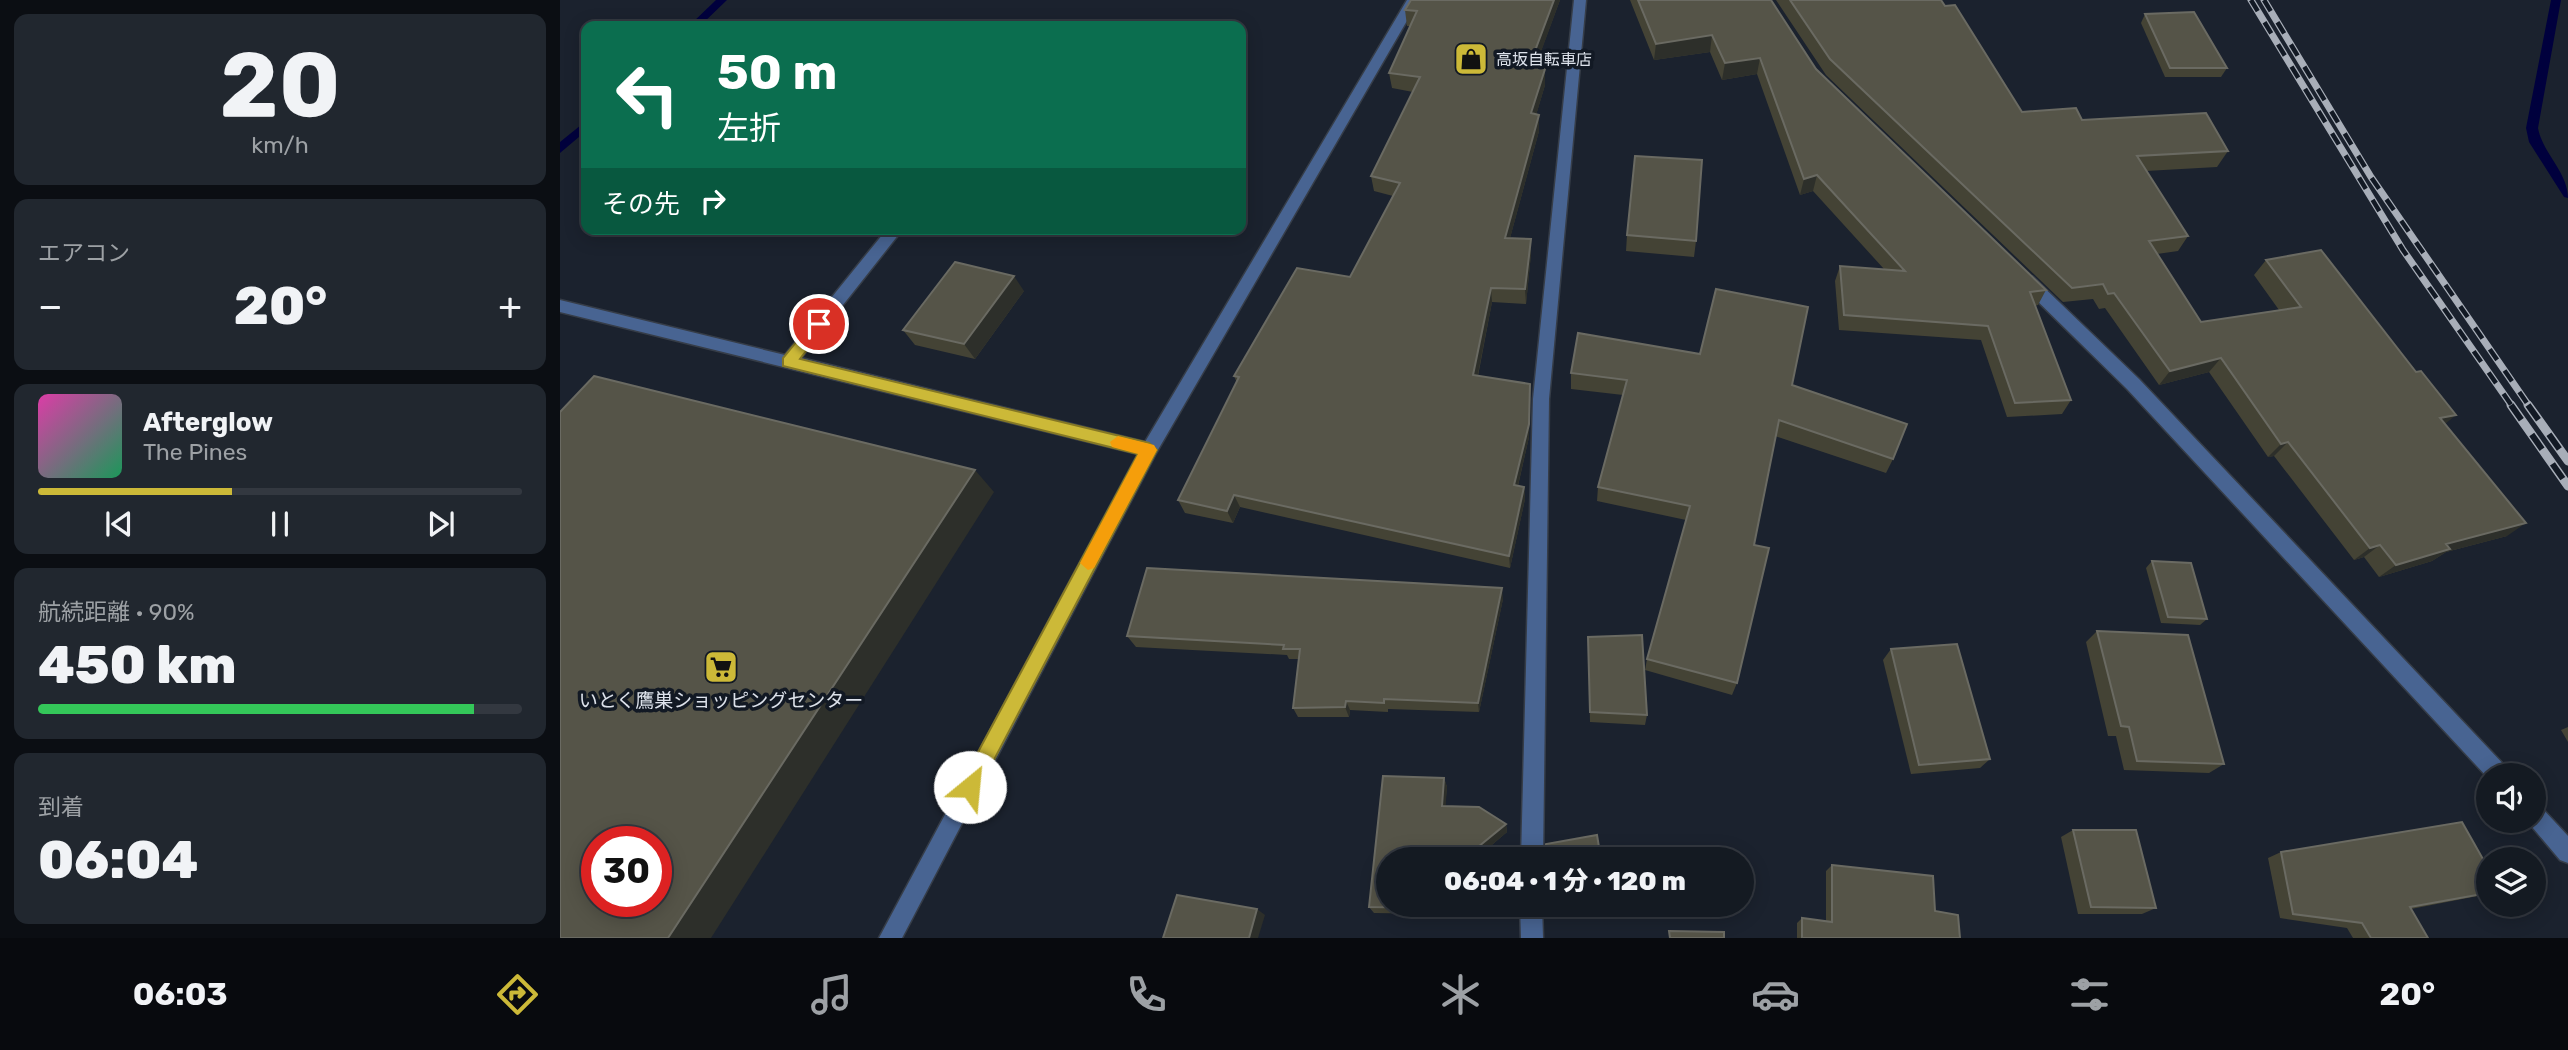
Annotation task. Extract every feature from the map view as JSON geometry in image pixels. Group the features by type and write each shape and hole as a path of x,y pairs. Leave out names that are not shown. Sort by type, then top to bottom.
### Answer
{"street":[{"path":"890,938 1149,450 1413,0"},
{"path":"1532,847 1541,399 1580,0"},
{"path":"789,362 891,235"},
{"path":"2015,270 2133,384 2489,763"},
{"path":"560,306 1149,450"},
{"path":"2546,827 2568,852"},
{"path":"1531,917 1532,938"}],"building":[{"path":"1411,0 1554,0 1529,67 1545,69 1531,113 1539,115 1505,238 1531,239 1525,289 1491,288 1473,375 1530,384 1529,424 1514,485 1524,487 1509,556 1234,495 1227,511 1178,500 1239,377 1234,376 1297,268 1350,277 1400,183 1371,176 1420,77 1389,73 1417,11 1405,10"},
{"path":"1638,0 1771,0 1816,69 2046,290 2030,292 2071,400 2015,403 1988,326 1844,315 1840,266 1905,271 1817,175 1804,179 1760,58 1725,63 1712,35 1656,44"},
{"path":"1790,0 1941,0 1945,6 1955,5 2022,112 2076,108 2082,120 2206,113 2228,151 2137,156 2188,236 2149,241 2201,322 2301,307 2266,260 2321,250 2416,372 2421,371 2456,415 2440,418 2526,523 2446,544 2450,549 2396,565 2380,545 2370,548 2288,442 2281,444 2221,358 2170,371 2114,293 2108,294 2103,284 2072,288 1830,59"},
{"path":"2194,12 2227,68 2170,68 2145,14"},
{"path":"1635,156 1702,160 1696,241 1627,235"},
{"path":"955,262 1014,276 964,344 903,330"},
{"path":"1716,289 1808,307 1792,385 1907,424 1893,459 1779,420 1754,545 1769,548 1737,683 1647,659 1690,506 1598,487 1627,380 1571,373 1578,333 1700,354"},
{"name":"いとく鷹巣ショッピングセンター","path":"594,376 975,470 668,938 560,938 560,412"},
{"path":"2152,561 2191,563 2207,619 2168,617"},
{"path":"1147,568 1502,588 1478,703 1384,699 1384,703 1346,701 1345,707 1293,708 1300,649 1283,649 1284,645 1127,636"},
{"path":"2097,631 2188,635 2224,764 2137,761 2129,727 2121,726"},
{"path":"1642,635 1647,715 1590,712 1588,637"},
{"path":"1957,644 1990,759 1919,765 1891,649"},
{"path":"1383,776 1444,778 1442,806 1479,807 1506,824 1478,847 1376,847 1376,907 1369,907"},
{"path":"2462,822 2476,847 2476,895 2410,907 2428,938 2371,938 2362,923 2293,914 2281,852"},
{"path":"2073,830 2136,830 2156,908 2091,907"},
{"path":"1597,835 1599,847 1546,847 1546,844"},
{"path":"1832,865 1933,876 1935,911 1958,915 1960,938 1802,938 1802,918 1832,922"},
{"path":"1177,895 1257,909 1249,938 1163,938"},
{"path":"1669,931 1724,932 1724,938 1670,938"}],"waterway":[{"path":"699,21 722,0"},
{"path":"2556,0 2532,128 2535,142 2568,194"},
{"path":"560,149 581,130"}],"railway":[{"path":"2251,0 2403,250 2512,406"},
{"path":"2264,0 2371,177 2529,406"},
{"path":"2511,405 2568,486"},
{"path":"2528,405 2568,461"}],"slow traffic":[{"path":"1088,563 1149,450 1118,442"}],"place":[{"name":"高坂自転車店","path":"1471,59"},
{"name":"いとく鷹巣ショッピングセンター","path":"721,667"}],"route":[{"path":"819,324 789,362 1149,450 970,787"}]}
